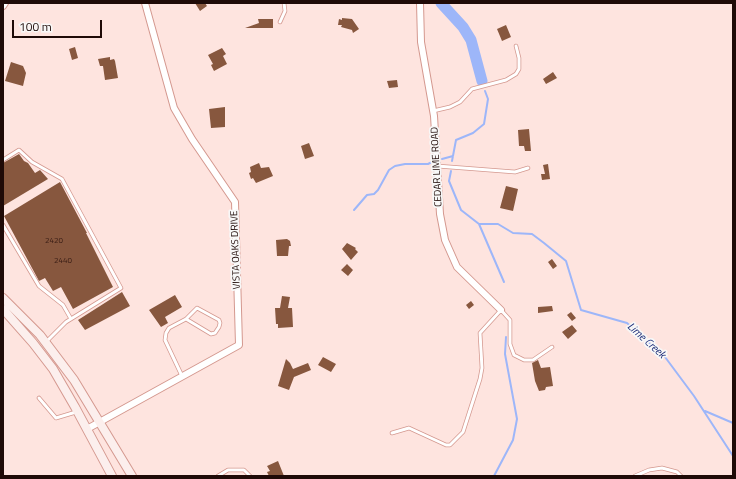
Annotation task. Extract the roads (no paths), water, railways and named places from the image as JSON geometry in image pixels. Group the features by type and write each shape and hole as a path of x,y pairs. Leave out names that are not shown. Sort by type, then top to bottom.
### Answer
{"main road":[{"path":"3,298 46,342 74,380 132,476"},
{"path":"5,314 53,369 112,476"}],"street":[{"name":"CEDAR LIME ROAD","path":"420,3 421,42 433,111 440,214 445,240 457,267 501,310"},
{"name":"VISTA OAKS DRIVE","path":"87,429 239,345 235,202 192,139 174,108 146,4"}],"lane":[{"path":"280,22 285,11 284,3"},
{"path":"433,111 454,105 472,89 506,80 516,74 519,58 516,46"},
{"path":"3,160 19,150 32,162 62,179 121,288 71,319 46,342"},
{"path":"437,166 515,172 528,168"},
{"path":"3,225 39,286 63,305 71,319"},
{"path":"183,377 165,337 169,328 186,320 197,308 219,320 220,323 219,327 214,333 211,334 186,320"},
{"path":"392,433 409,428 446,445 450,444 463,432 480,379 482,368 480,333 501,310 510,320 510,344 514,355 524,360 533,360 552,347"},
{"path":"39,398 56,418 78,412"},
{"path":"635,476 649,470 662,468 676,472 681,476"},
{"path":"218,476 228,470 244,470 250,476"}],"waterway":[{"name":"Lime Creek","path":"441,3 463,27 471,40 482,81"},
{"name":"Lime Creek","path":"452,161 456,140 473,133 484,124 488,99 485,91"},
{"path":"442,159 453,156"},
{"path":"354,210 367,195 374,194 378,190 389,170 395,166 405,164 428,164 432,162"},
{"name":"Lime Creek","path":"451,171 449,181 461,210 479,224 498,224 513,233 532,234 566,261 581,310 627,323 665,357 694,396 733,456"},
{"path":"479,224 504,282"},
{"path":"494,476 513,440 517,419 505,354 506,337"},
{"path":"705,411 733,423"}]}
